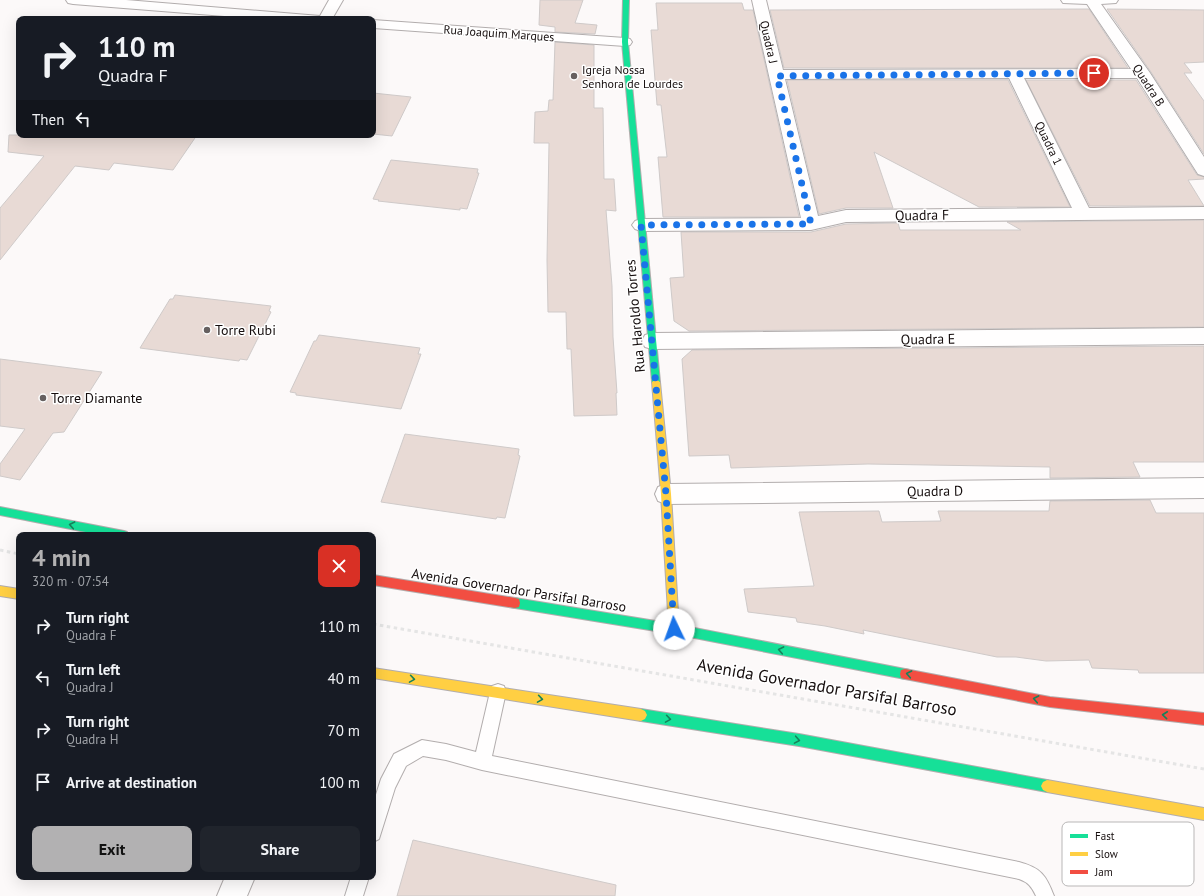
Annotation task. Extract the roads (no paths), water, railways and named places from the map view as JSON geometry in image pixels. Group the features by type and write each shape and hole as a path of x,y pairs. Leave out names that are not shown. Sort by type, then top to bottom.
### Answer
{"main road":[{"name":"Rua Haroldo Torres","path":"626,0 625,42 666,494 674,629"},
{"path":"0,511 108,532"},
{"name":"Avenida Governador Parsifal Barroso","path":"376,580 674,629 1050,702 1204,719"},
{"path":"0,591 16,594"},
{"path":"376,673 799,740 1204,814"}],"street":[{"path":"74,0 278,16"},
{"path":"327,16 336,0"},
{"name":"Quadra J","path":"759,0 811,224"},
{"path":"1068,0 1111,0"},
{"name":"Quadra B","path":"1091,0 1142,73 1204,170"},
{"name":"Rua Joaquim Marques","path":"376,24 625,42"},
{"path":"777,76 1142,73"},
{"name":"Quadra 1","path":"1014,74 1083,213"},
{"name":"Quadra F","path":"641,225 811,224 846,216 1204,213"},
{"name":"Quadra E","path":"652,341 1204,336"},
{"name":"Quadra D","path":"666,494 1204,488"},
{"path":"232,896 239,880"}],"lane":[{"path":"482,762 498,692"},
{"path":"376,823 387,785 400,760 422,748 446,752 482,762 1020,870 1027,872 1041,883 1045,896"},
{"path":"354,896 359,880"}],"place":[{"name":"Igreja Nossa Senhora de Lourdes","path":"574,76"},
{"name":"Torre Rubi","path":"207,330"},
{"name":"Torre Diamante","path":"43,398"}]}
